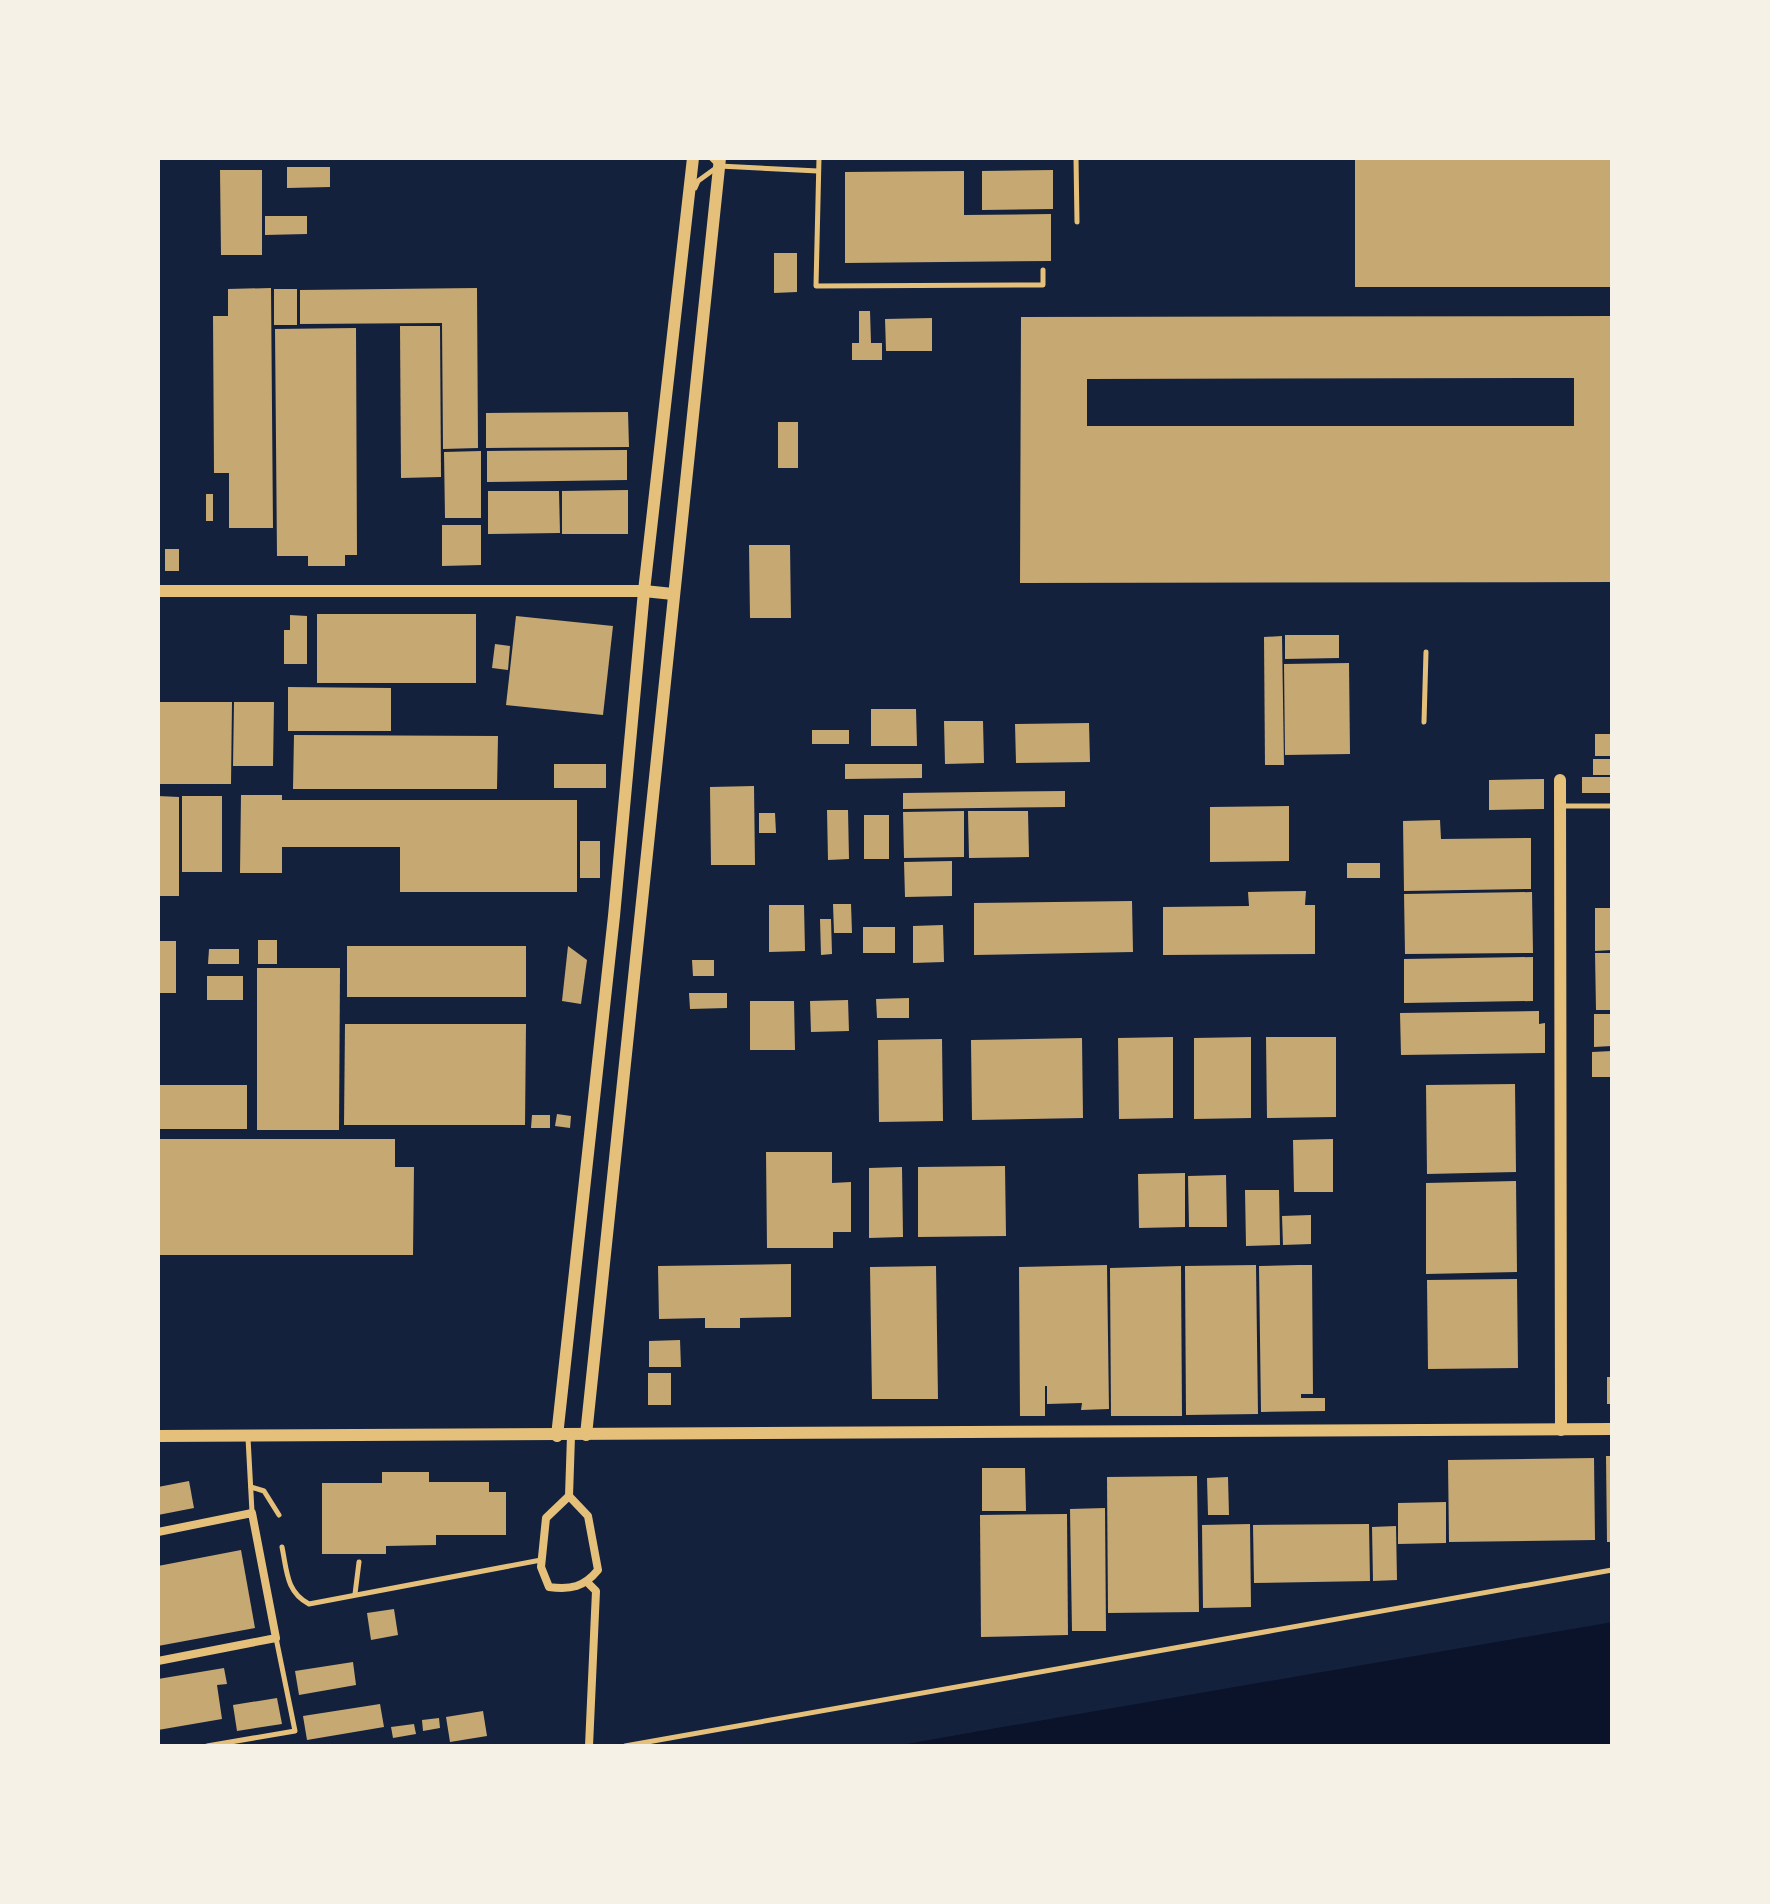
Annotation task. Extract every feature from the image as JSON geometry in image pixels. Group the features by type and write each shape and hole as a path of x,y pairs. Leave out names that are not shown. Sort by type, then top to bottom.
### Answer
{"street":[{"path":"557,1436 614,916 644,591 693,158"},
{"path":"586,1435 717,161"},
{"path":"158,591 644,591 673,594"},
{"path":"1560,780 1561,1430"},
{"path":"158,1436 1612,1429"},
{"path":"569,1496 588,1516 598,1570 588,1583 569,1589 549,1587 541,1567 546,1518 569,1496 571,1436"},
{"path":"158,1532 252,1513 276,1638 158,1661"},
{"path":"588,1583 596,1591 589,1746"}],"lane":[{"path":"819,158 816,286 1043,285 1043,270"},
{"path":"1076,158 1077,222"},
{"path":"689,199 698,181 717,161 818,171"},
{"path":"1424,722 1426,652"},
{"path":"1560,806 1612,806"},
{"path":"248,1436 252,1513"},
{"path":"251,1487 264,1491 279,1515"},
{"path":"282,1547 290,1585 297,1598 309,1604 542,1560"},
{"path":"355,1594 359,1562"},
{"path":"625,1746 1612,1570"},
{"path":"207,1746 295,1731 276,1638"}],"water":[{"path":"1612,1622 1612,1746 896,1746 1159,1698"}],"pier":[{"path":"1612,1618 1612,1622 892,1746 895,1742 1158,1694"}],"building":[{"path":"1355,158 1612,158 1612,287 1355,287"},
{"path":"287,167 330,167 330,187 287,188"},
{"path":"220,170 262,170 262,255 221,255"},
{"path":"1053,170 1053,209 982,210 982,171"},
{"path":"964,171 964,215 1051,214 1051,261 845,263 845,172"},
{"path":"265,216 307,216 307,234 265,235"},
{"path":"774,253 797,253 797,292 774,293"},
{"path":"271,288 273,528 229,528 229,473 214,473 213,316 228,316 228,289"},
{"path":"477,288 478,448 443,449 442,323 300,324 300,290"},
{"path":"274,289 297,289 297,325 274,325"},
{"path":"859,311 870,311 871,343 882,343 882,360 852,360 852,343 859,343"},
{"path":"1612,316 1612,582 1020,583 1021,317","holes":["1574,378 1574,426 1087,426 1087,379"]},
{"path":"932,318 932,351 886,351 885,319"},
{"path":"400,326 440,326 441,477 401,478"},
{"path":"356,328 357,555 345,555 345,566 308,566 308,556 277,556 275,329"},
{"path":"628,412 629,447 486,448 486,413"},
{"path":"778,422 798,422 798,468 778,468"},
{"path":"627,450 627,480 487,482 487,451"},
{"path":"481,451 481,518 445,518 444,452"},
{"path":"628,490 628,534 562,534 562,491"},
{"path":"488,491 559,491 560,533 488,534"},
{"path":"206,494 213,494 213,521 206,521"},
{"path":"442,525 481,525 481,565 442,566"},
{"path":"749,545 790,545 791,618 750,618"},
{"path":"165,549 179,549 179,571 165,571"},
{"path":"317,614 476,614 476,683 317,683"},
{"path":"290,615 307,616 307,664 284,664 284,630 290,630"},
{"path":"516,616 613,626 603,715 506,705"},
{"path":"1285,635 1339,635 1339,658 1285,659"},
{"path":"1282,636 1284,765 1265,765 1264,637"},
{"path":"495,644 510,646 508,670 492,668"},
{"path":"1349,663 1350,754 1285,755 1284,664"},
{"path":"288,687 391,688 391,731 288,731"},
{"path":"158,702 232,702 231,784 158,784"},
{"path":"234,702 274,702 273,766 233,766"},
{"path":"871,709 916,709 917,746 871,746"},
{"path":"944,721 983,721 984,763 945,764"},
{"path":"1089,723 1090,762 1016,763 1015,724"},
{"path":"812,730 849,730 849,744 812,744"},
{"path":"1595,734 1612,734 1612,756 1595,756"},
{"path":"294,735 498,736 497,789 293,789"},
{"path":"1593,759 1612,759 1612,775 1593,775"},
{"path":"554,764 606,764 606,788 554,788"},
{"path":"845,764 922,764 922,778 845,779"},
{"path":"1582,777 1612,777 1612,793 1582,793"},
{"path":"1544,779 1544,809 1489,810 1489,780"},
{"path":"754,786 755,865 711,865 710,787"},
{"path":"1065,791 1065,807 903,809 903,793"},
{"path":"241,795 282,795 282,800 577,800 577,892 400,892 400,847 282,847 282,873 240,873"},
{"path":"158,796 179,797 179,896 158,896"},
{"path":"182,796 222,796 222,872 182,872"},
{"path":"1289,806 1289,861 1210,862 1210,807"},
{"path":"827,810 848,810 849,859 828,860"},
{"path":"964,811 964,857 904,858 903,812"},
{"path":"968,811 1028,811 1029,857 969,858"},
{"path":"759,813 775,813 776,833 759,833"},
{"path":"864,815 889,815 889,859 864,859"},
{"path":"1440,820 1441,839 1531,838 1531,889 1404,891 1403,821"},
{"path":"580,841 600,841 600,878 580,878"},
{"path":"952,861 952,896 905,897 904,862"},
{"path":"1347,863 1380,863 1380,878 1347,878"},
{"path":"1306,891 1305,905 1315,905 1315,954 1163,955 1163,907 1249,906 1248,892"},
{"path":"1532,892 1533,953 1405,954 1404,894"},
{"path":"1132,901 1133,952 974,955 974,903"},
{"path":"833,904 851,904 852,933 834,933"},
{"path":"769,905 804,905 805,951 769,952"},
{"path":"1595,908 1612,908 1612,950 1595,951"},
{"path":"820,919 831,919 832,954 821,955"},
{"path":"943,925 944,962 913,963 913,926"},
{"path":"863,927 895,927 895,953 863,953"},
{"path":"258,940 277,940 277,964 258,964"},
{"path":"158,941 176,941 176,993 158,993"},
{"path":"347,946 526,946 526,997 347,997"},
{"path":"568,946 587,960 581,1004 562,1001"},
{"path":"209,949 239,949 239,964 208,964"},
{"path":"1595,953 1612,953 1612,1010 1596,1010"},
{"path":"1533,957 1533,1001 1404,1003 1404,959"},
{"path":"692,960 714,960 714,976 693,976"},
{"path":"257,968 340,968 339,1130 257,1130"},
{"path":"207,976 243,976 243,1000 207,1000"},
{"path":"689,993 727,993 727,1008 690,1009"},
{"path":"909,998 909,1018 877,1018 876,999"},
{"path":"848,1000 849,1031 811,1032 810,1001"},
{"path":"750,1001 794,1001 795,1050 750,1050"},
{"path":"1539,1011 1539,1024 1545,1023 1545,1053 1401,1055 1400,1013"},
{"path":"1594,1014 1612,1014 1612,1046 1594,1047"},
{"path":"345,1024 526,1024 525,1125 344,1125"},
{"path":"1173,1037 1173,1118 1119,1119 1118,1038"},
{"path":"1251,1037 1251,1118 1194,1119 1194,1038"},
{"path":"1266,1037 1336,1037 1336,1117 1267,1118"},
{"path":"1082,1038 1083,1118 972,1120 971,1040"},
{"path":"942,1039 943,1121 879,1122 878,1040"},
{"path":"1612,1051 1612,1077 1592,1077 1592,1052"},
{"path":"1515,1084 1516,1172 1427,1174 1426,1085"},
{"path":"158,1085 247,1085 247,1129 158,1129"},
{"path":"557,1114 571,1116 570,1128 555,1126"},
{"path":"532,1115 550,1115 550,1128 531,1128"},
{"path":"158,1139 395,1139 395,1167 414,1167 413,1255 158,1255"},
{"path":"1333,1139 1333,1192 1294,1192 1293,1140"},
{"path":"766,1152 832,1152 832,1183 851,1182 851,1232 833,1232 833,1248 767,1248"},
{"path":"1005,1166 1006,1236 918,1237 918,1167"},
{"path":"902,1167 903,1237 869,1238 869,1168"},
{"path":"1185,1173 1185,1227 1139,1228 1138,1174"},
{"path":"1226,1175 1227,1227 1189,1227 1188,1176"},
{"path":"1516,1181 1517,1272 1426,1274 1426,1183"},
{"path":"1245,1190 1279,1190 1280,1245 1246,1246"},
{"path":"1311,1215 1311,1244 1283,1245 1282,1216"},
{"path":"791,1264 791,1317 740,1318 740,1328 705,1328 705,1318 659,1319 658,1266"},
{"path":"1107,1265 1109,1409 1081,1410 1082,1403 1047,1404 1045,1386 1045,1416 1020,1416 1019,1267"},
{"path":"1256,1265 1258,1414 1186,1415 1185,1266"},
{"path":"1312,1265 1313,1394 1301,1394 1301,1398 1325,1398 1325,1411 1261,1412 1259,1266"},
{"path":"936,1266 938,1399 872,1399 870,1267"},
{"path":"1181,1266 1182,1416 1111,1416 1110,1268"},
{"path":"1517,1279 1518,1368 1428,1369 1427,1280"},
{"path":"680,1340 681,1367 649,1367 649,1341"},
{"path":"648,1373 671,1373 671,1405 648,1405"},
{"path":"1607,1377 1612,1377 1612,1404 1607,1404"},
{"path":"1606,1456 1612,1456 1612,1542 1607,1542"},
{"path":"1594,1458 1595,1540 1449,1542 1448,1460"},
{"path":"982,1468 1025,1468 1026,1511 982,1511"},
{"path":"382,1472 429,1472 429,1482 489,1482 489,1492 506,1492 506,1535 436,1535 436,1545 386,1546 386,1554 322,1554 322,1483 382,1483"},
{"path":"1197,1476 1199,1612 1108,1613 1107,1477"},
{"path":"1228,1477 1229,1515 1208,1515 1207,1478"},
{"path":"189,1481 194,1508 158,1515 158,1487"},
{"path":"1446,1502 1446,1543 1398,1544 1398,1503"},
{"path":"1105,1508 1106,1631 1072,1631 1070,1509"},
{"path":"1067,1514 1068,1635 981,1637 980,1515"},
{"path":"1250,1524 1251,1607 1203,1608 1202,1525"},
{"path":"1369,1524 1370,1581 1254,1583 1253,1525"},
{"path":"1396,1526 1397,1580 1373,1581 1372,1527"},
{"path":"241,1550 255,1628 158,1646 158,1566"},
{"path":"394,1609 398,1635 371,1640 367,1613"},
{"path":"353,1662 356,1685 299,1695 295,1671"},
{"path":"224,1668 227,1684 217,1685 222,1719 158,1730 158,1679"},
{"path":"277,1698 282,1724 237,1731 233,1705"},
{"path":"380,1704 384,1727 307,1740 303,1716"},
{"path":"483,1711 487,1736 450,1742 446,1717"},
{"path":"439,1718 440,1728 423,1731 422,1720"},
{"path":"414,1724 416,1734 393,1738 391,1727"}]}
